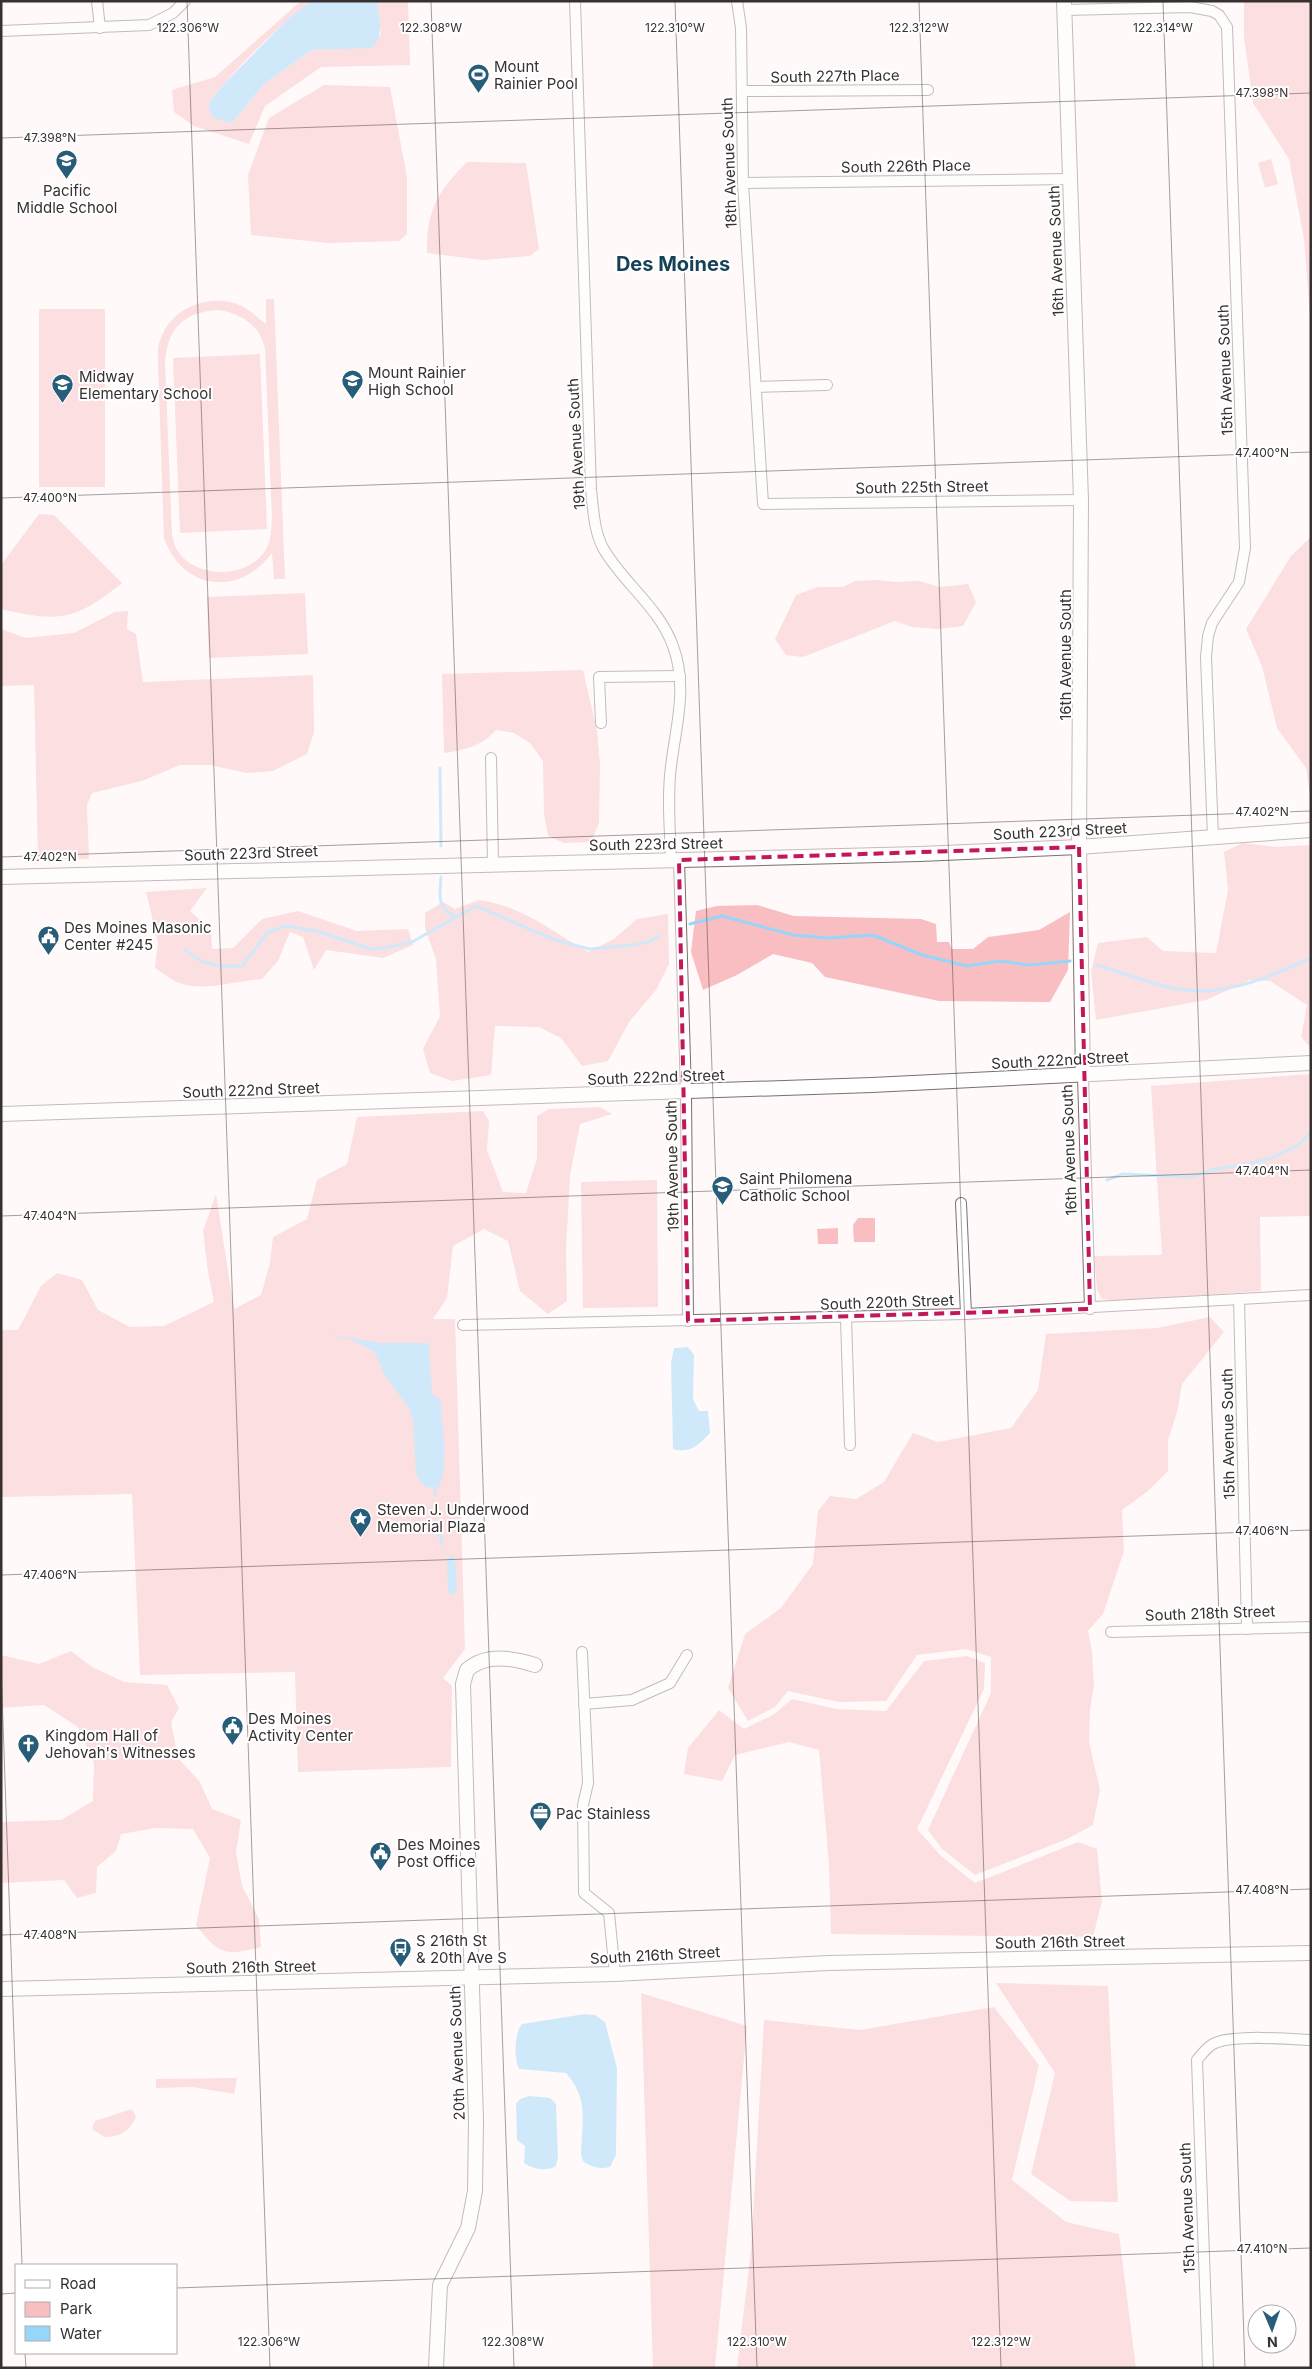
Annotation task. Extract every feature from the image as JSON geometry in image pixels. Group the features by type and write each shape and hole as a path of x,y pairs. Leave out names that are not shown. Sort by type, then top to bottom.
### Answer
{"street":[{"path":"97,1 100,28"},
{"path":"1,31 149,25 173,12 185,1"},
{"name":"19th Avenue South","path":"575,1 591,489 594,513 602,547 665,628 673,647 680,676 680,715 671,766 669,790 675,860 686,1092 688,1322"},
{"name":"18th Avenue South","path":"737,1 741,28 743,183 763,504"},
{"name":"15th Avenue South","path":"1064,6 1205,8 1219,15 1228,27 1230,42 1245,548 1239,582 1212,623 1208,636 1206,658 1213,837"},
{"name":"16th Avenue South","path":"1064,6 1081,500 1079,847 1090,1308"},
{"name":"South 227th Place","path":"742,92 928,90"},
{"name":"South 226th Place","path":"743,183 1069,179"},
{"path":"756,387 827,384"},
{"name":"South 225th Street","path":"763,504 1081,500"},
{"path":"601,723 599,677 680,676"},
{"path":"491,758 493,863"},
{"name":"South 223rd Street","path":"1,877 493,863 675,860 1079,847 1311,830"},
{"name":"South 222nd Street","path":"1,1114 686,1092 1083,1076 1311,1062"},
{"path":"961,1203 966,1314"},
{"name":"South 220th Street","path":"463,1325 688,1322 966,1314 1311,1294"},
{"name":"15th Avenue South","path":"1240,1299 1247,1628"},
{"path":"846,1318 850,1445"},
{"name":"South 218th Street","path":"1111,1632 1311,1627"},
{"path":"582,1652 588,1782 583,1805 584,1893 609,1913 615,1974"},
{"path":"584,1704 632,1700 670,1683 687,1656"},
{"name":"20th Avenue South","path":"436,2368 440,2285 468,2228 475,2191 476,2121 463,1684 467,1670 474,1664 496,1658 518,1660 535,1665"},
{"name":"South 216th Street","path":"1,1990 615,1974 823,1963 1311,1953"},
{"name":"15th Avenue South","path":"1208,2368 1197,2060 1204,2050 1214,2043 1228,2039 1311,2040"}],"highlighted area":[{"path":"1079,847 1090,1309 688,1321 679,860"}],"green space":[{"path":"301,1 311,1 257,48 210,101 232,123 264,84 312,50 381,35 377,1 408,1 410,65 321,67 265,106 249,144 194,126 174,112 172,90 215,77"},
{"path":"1244,1 1311,1 1311,330 1304,239 1289,159 1253,103 1244,36"},
{"path":"324,85 390,87 407,177 407,234 399,241 328,243 251,235 248,175 269,118"},
{"path":"1271,159 1278,184 1265,188 1258,163"},
{"path":"467,162 526,163 539,249 530,256 483,260 427,253 429,224 436,202 441,192"},
{"path":"266,299 274,299 285,579 274,579 272,553 259,567 244,577 229,582 213,582 198,578 184,569 173,556 164,538 158,365 159,344 166,328 173,319 182,311 203,302 226,301 237,304 249,310 266,324","holes":["220,310 249,322 259,333 265,348 272,518 269,542 261,556 251,564 238,570 224,572 210,571 197,567 186,560 177,550 172,535 165,363 170,339 180,323 197,314"]},
{"path":"39,309 105,309 105,487 39,487"},
{"path":"260,354 267,529 180,533 173,358"},
{"path":"39,514 54,515 122,583 92,605 66,615 53,617 38,616 1,609 1,565"},
{"path":"1311,537 1311,801 1306,768 1277,728 1262,666 1246,629 1291,556"},
{"path":"877,580 895,582 919,581 940,587 968,584 976,602 963,626 938,629 912,627 895,621 803,657 786,655 775,639 796,595 818,587 843,587 855,581"},
{"path":"305,593 308,654 209,658 207,597"},
{"path":"128,611 127,629 136,634 143,682 313,675 314,732 307,754 273,771 246,773 210,765 180,765 142,781 92,793 87,805 89,859 38,860 34,685 1,686 1,629 26,638 74,633 115,612"},
{"path":"583,670 597,731 600,764 599,823 591,842 564,843 548,836 544,814 543,761 530,743 514,733 496,730 479,744 444,753 442,674"},
{"path":"1242,843 1276,847 1311,845 1311,1048 1301,1037 1307,1005 1270,981 1250,980 1206,1000 1096,1020 1091,971 1098,943 1147,937 1163,951 1216,953 1228,890 1224,852"},
{"path":"207,888 190,911 211,930 212,949 233,948 262,919 298,911 357,931 408,929 413,945 383,958 326,950 314,970 303,937 290,932 278,961 262,979 209,986 179,983 155,968 158,942 146,892"},
{"path":"479,900 495,903 536,920 588,952 614,939 637,919 668,914 669,964 656,990 629,1022 608,1061 582,1066 561,1038 539,1027 495,1026 491,1075 452,1081 430,1073 423,1049 440,1016 436,959 425,928 425,913 443,902 455,909"},
{"path":"757,905 794,916 921,919 936,924 937,942 949,942 952,949 973,949 988,937 1039,930 1070,912 1068,970 1050,1002 939,1001 825,977 812,963 773,954 737,975 703,990 691,952 696,911 717,906"},
{"path":"1311,1074 1311,1216 1260,1217 1261,1291 1122,1301 1102,1299 1097,1290 1094,1256 1162,1255 1151,1086"},
{"path":"600,1107 612,1114 580,1124 570,1175 566,1250 567,1301 548,1314 520,1291 508,1241 484,1229 453,1246 447,1298 433,1319 455,1319 465,1649 443,1678 452,1686 451,1767 298,1772 295,1672 140,1675 132,1494 1,1497 1,1330 18,1330 41,1286 57,1273 82,1280 98,1310 130,1327 164,1326 214,1302 203,1231 216,1194 234,1309 261,1295 270,1263 273,1237 307,1219 317,1180 347,1164 357,1117 483,1111 489,1121 487,1150 503,1192 526,1193 537,1158 537,1116 549,1109"},
{"path":"657,1180 658,1307 583,1308 581,1182"},
{"path":"858,1218 875,1218 875,1242 854,1242 853,1225"},
{"path":"838,1228 838,1244 818,1244 817,1229"},
{"path":"1210,1317 1224,1332 1182,1384 1177,1412 1168,1440 1168,1471 1148,1491 1122,1510 1124,1551 1103,1614 1088,1631 1092,1652 1094,1685 1090,1709 1089,1742 1100,1790 1093,1825 1067,1839 975,1875 942,1849 928,1830 991,1693 991,1657 966,1649 917,1655 886,1701 839,1702 788,1691 775,1707 748,1721 728,1688 745,1634 781,1608 813,1564 818,1511 830,1496 856,1499 884,1482 913,1433 938,1442 1011,1428 1038,1390 1046,1334 1157,1328"},
{"path":"71,1651 92,1667 124,1682 167,1685 179,1708 171,1722 178,1758 200,1782 212,1809 241,1820 236,1852 242,1886 259,1919 261,1947 239,1952 224,1951 217,1948 196,1925 210,1858 193,1829 155,1828 121,1834 116,1851 97,1867 96,1893 77,1898 64,1880 1,1883 1,1822 61,1820 93,1801 94,1763 78,1727 44,1705 1,1708 1,1655 39,1664"},
{"path":"967,1656 985,1663 984,1689 917,1829 941,1856 975,1883 1078,1842 1097,1849 1102,1901 1093,1937 831,1934 829,1865 819,1750 789,1742 735,1755 722,1781 684,1774 688,1748 719,1710 744,1729 773,1715 792,1699 837,1709 886,1711 924,1661"},
{"path":"996,1983 1108,1986 1118,2202 1070,2201 1031,2174 1055,2073"},
{"path":"641,1993 747,2026 715,2368 653,2368"},
{"path":"994,2007 1039,2065 1012,2180 1066,2222 1119,2234 1136,2368 737,2368 751,2250 764,2020 860,2030"},
{"path":"237,2078 234,2094 193,2087 156,2088 156,2079"},
{"path":"132,2109 136,2117 123,2133 104,2137 92,2129 95,2121"}],"water":[{"path":"311,1 377,1 380,26 379,38 372,48 312,50 264,84 232,123 214,118 209,110 210,101 225,83 288,19"},
{"path":"331,1335 381,1343 427,1343 429,1345 432,1394 439,1399 441,1404 444,1436 444,1470 438,1488 426,1487 420,1482 416,1472 413,1421 409,1408 384,1374 374,1351 351,1340"},
{"path":"688,1347 694,1355 693,1399 699,1411 708,1411 710,1433 694,1447 679,1450 673,1449 671,1363 674,1348"},
{"path":"452,1555 455,1559 457,1590 452,1595 448,1591 447,1559"},
{"path":"585,2014 595,2015 605,2022 617,2068 616,2155 610,2167 606,2168 593,2167 583,2161 581,2154 583,2121 581,2102 578,2092 566,2073 519,2069 516,2059 517,2033 522,2024"},
{"path":"529,2096 550,2098 556,2104 558,2158 556,2166 552,2168 540,2169 524,2163 525,2146 517,2140 516,2104 520,2099"}],"waterway":[{"path":"440,768 441,846"},
{"path":"441,877 440,900 445,909 455,917"},
{"path":"185,949 191,955 204,962 226,966 242,966 268,932 286,926 316,931 371,949 385,948 412,942 476,906 555,940 589,949 634,945 649,942 659,936"},
{"path":"690,924 722,916 793,935 829,938 873,935 922,955 967,966 1001,961 1029,965 1070,961"},
{"path":"1097,965 1171,988 1201,991 1229,988 1253,982 1311,958"},
{"path":"1107,1180 1123,1174 1190,1177 1216,1169 1244,1165 1271,1158 1297,1146 1311,1133"},
{"path":"435,1489 435,1495"},
{"path":"434,1522 433,1531 441,1537 442,1544"}],"place":[{"name":"Mount Rainier Pool","path":"478,94"},
{"name":"Pacific Middle School","path":"67,180"},
{"name":"Mount Rainier High School","path":"352,400"},
{"name":"Midway Elementary School","path":"63,404"},
{"name":"Des Moines Masonic Center #245","path":"48,955"},
{"name":"Saint Philomena Catholic School","path":"723,1206"},
{"name":"Steven J. Underwood Memorial Plaza","path":"361,1537"},
{"name":"Des Moines Activity Center","path":"232,1746"},
{"name":"Kingdom Hall of Jehovah's Witnesses","path":"29,1763"},
{"name":"Pac Stainless","path":"540,1832"},
{"name":"Des Moines Post Office","path":"381,1872"},
{"name":"S 216th St & 20th Ave S","path":"400,1968"}],"district":[{"name":"Des Moines","path":"673,264"}]}
